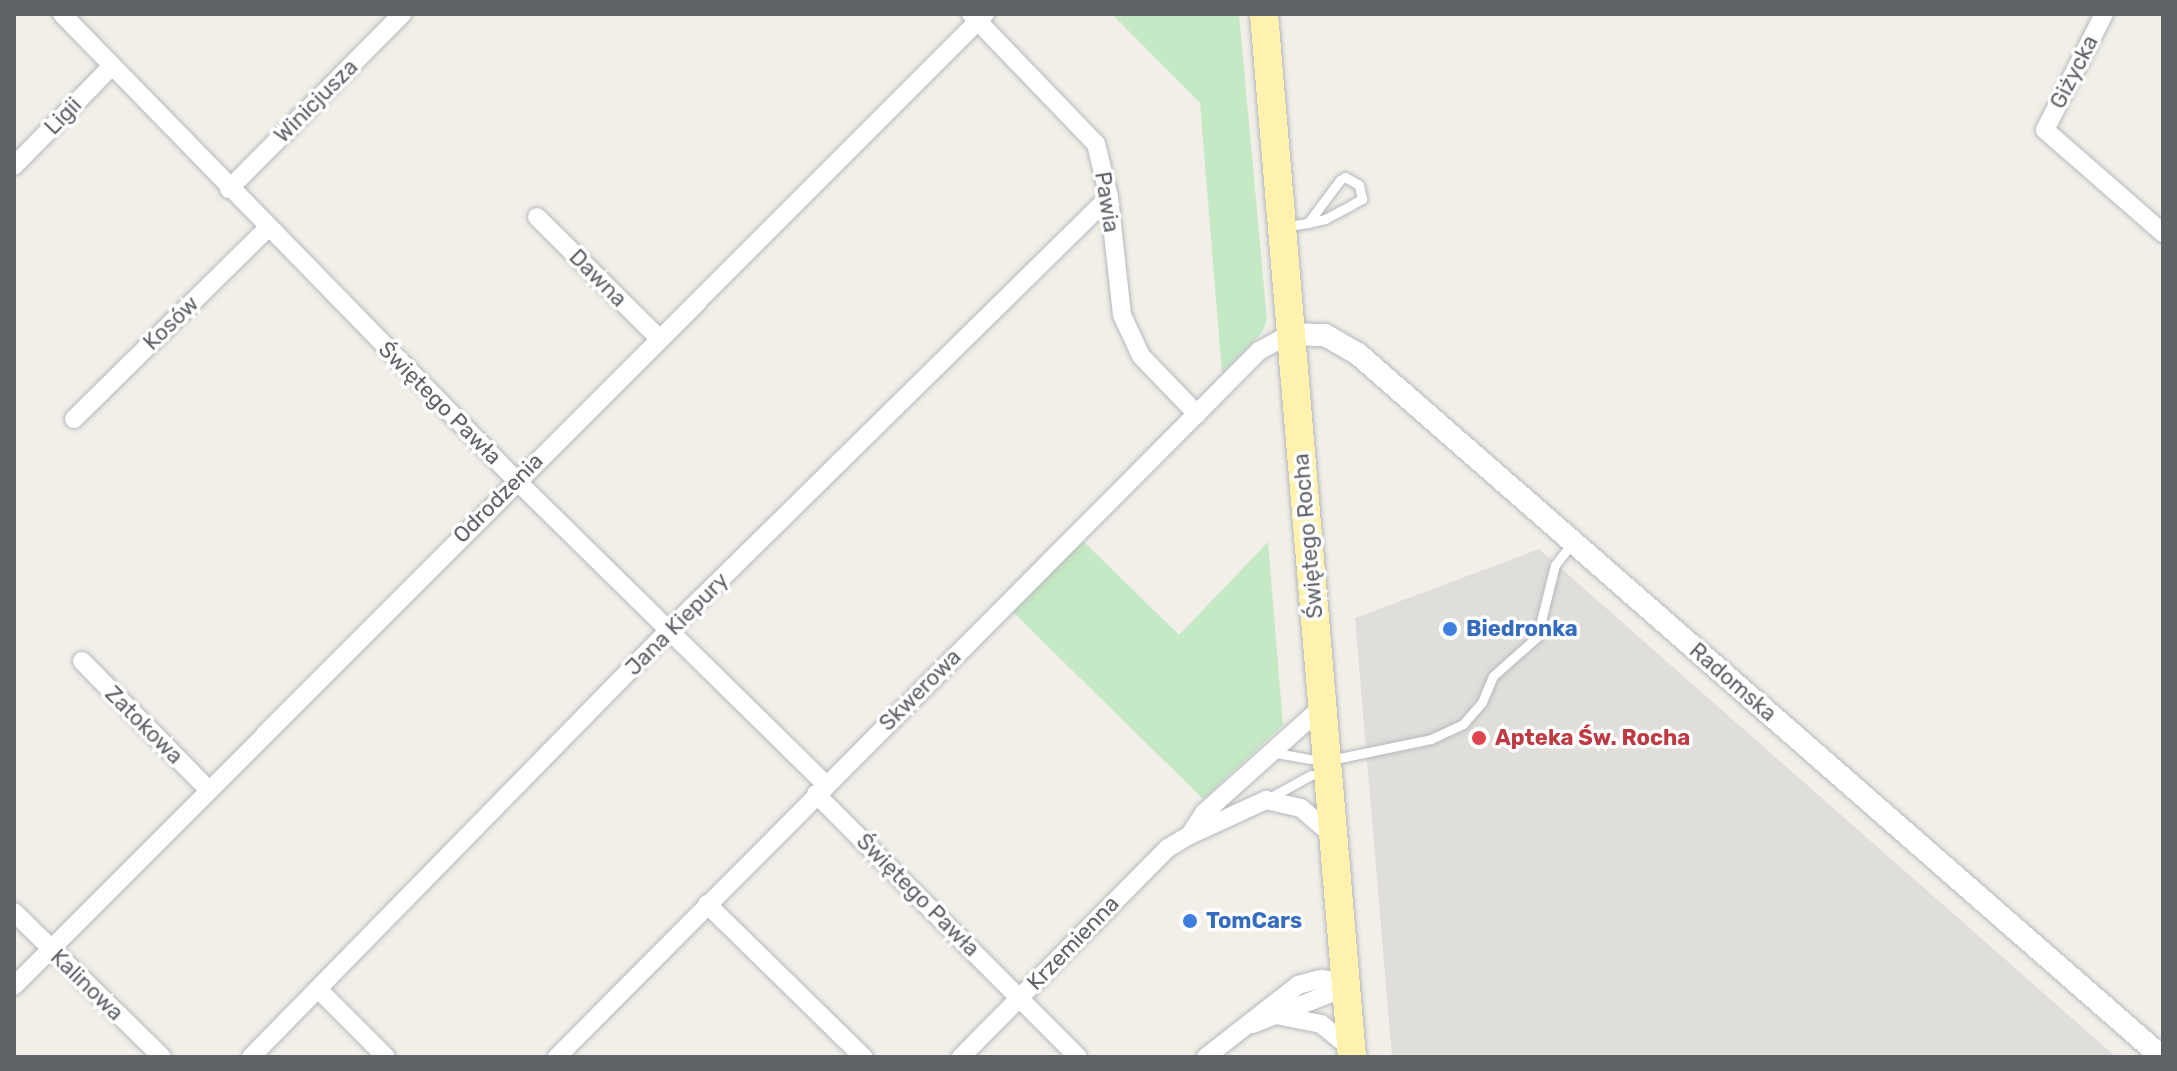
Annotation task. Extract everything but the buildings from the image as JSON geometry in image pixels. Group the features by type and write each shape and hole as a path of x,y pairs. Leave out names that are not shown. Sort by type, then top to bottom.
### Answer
{"main road":[{"name":"Świętego Rocha","path":"1264,14 1295,225 1290,334 1322,707 1316,765 1333,836 1352,1053"}],"street":[{"name":"Świętego Pawła","path":"62,14 229,189 516,480 671,628 820,789 1078,1057"},
{"name":"Winicjusza","path":"229,189 402,14"},
{"name":"Giżycka","path":"2104,14 2045,130 2163,233"},
{"name":"Pawia","path":"978,16 1096,144 1109,197 1122,315 1141,356 1197,414"},
{"name":"Odrodzenia","path":"14,986 207,788 978,16"},
{"name":"Ligii","path":"14,166 112,66"},
{"name":"Jana Kiepury","path":"251,1057 671,628 1109,197"},
{"name":"Dawna","path":"537,217 659,338"},
{"name":"Kosów","path":"74,419 268,228"},
{"name":"Skwerowa","path":"557,1057 820,789 1259,351 1290,334"},
{"name":"Radomska","path":"1290,334 1325,335 1342,342 2162,1057"},
{"name":"Zatokowa","path":"82,661 207,788"},
{"name":"Krzemienna","path":"1190,835 1204,813 1322,707"},
{"name":"Krzemienna","path":"961,1057 1168,848 1266,800"},
{"path":"1266,800 1301,808 1333,836"},
{"path":"707,904 863,1057"},
{"name":"Kalinowa","path":"14,912 162,1057"},
{"path":"1206,1057 1278,997 1308,981 1343,949"},
{"path":"1308,981 1347,985"},
{"path":"1236,1031 1347,985"},
{"path":"318,989 386,1057"},
{"path":"1270,1017 1311,1019 1352,1053"}],"lane":[{"path":"1345,177 1359,185 1362,199 1295,225 1340,180 1345,177"},
{"path":"1266,800 1316,765 1431,739 1463,724 1482,702 1493,676 1537,637 1555,565 1573,542"},
{"path":"1269,753 1316,765"}],"shaded area":[{"path":"1539,549 2116,1057 1392,1057 1355,618"}],"green space":[{"path":"1112,14 1239,14 1267,320 1262,333 1222,373 1200,103"},
{"path":"1083,541 1179,635 1268,542 1283,725 1203,799 1013,612"}],"place":[{"name":"Biedronka","path":"1450,629"},
{"name":"Apteka Św. Rocha","path":"1479,738"},
{"name":"TomCars","path":"1190,921"}]}
